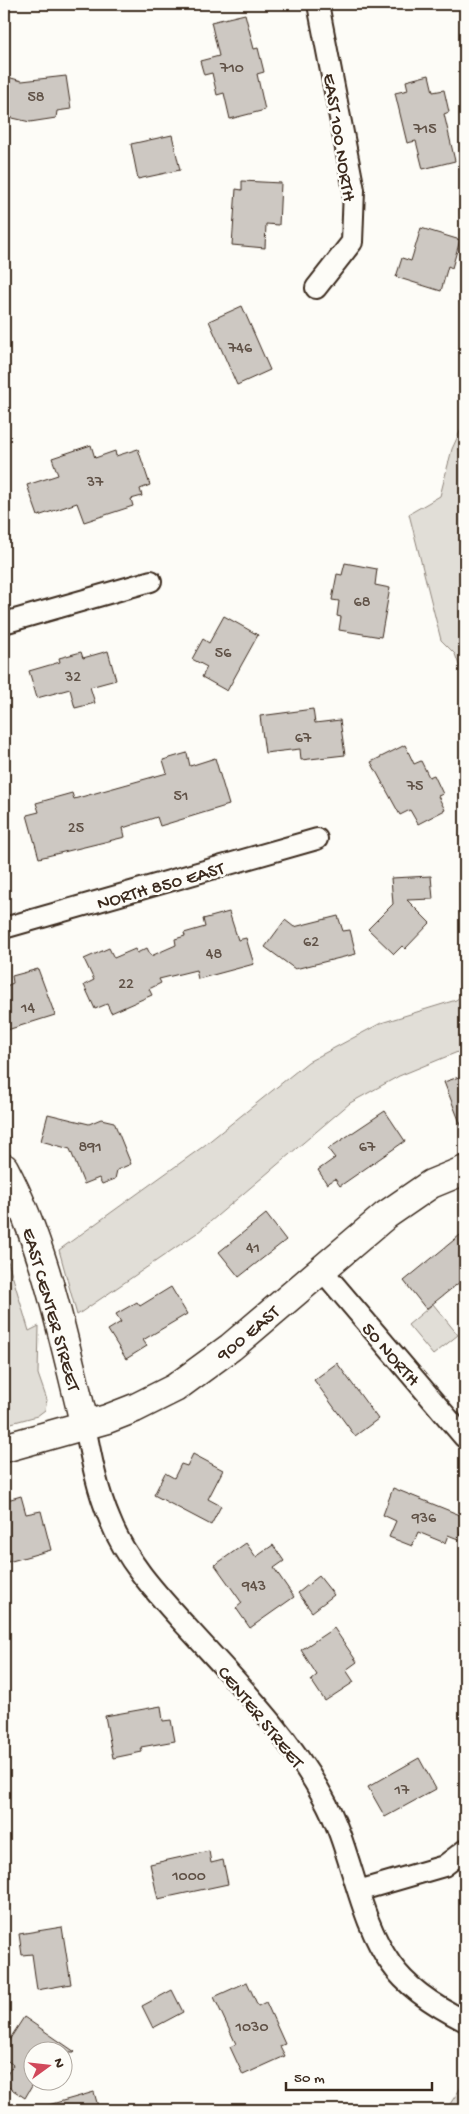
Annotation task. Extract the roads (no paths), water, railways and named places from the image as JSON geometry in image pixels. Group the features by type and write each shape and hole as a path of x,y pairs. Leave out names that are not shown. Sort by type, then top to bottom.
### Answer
{"street":[{"name":"EAST 100 NORTH","path":"316,288 352,242 354,190 318,4"},
{"path":"4,623 151,581"},
{"name":"NORTH 850 EAST","path":"4,928 317,839"},
{"name":"EAST CENTER STREET","path":"4,1168 22,1202 45,1272 85,1426"},
{"name":"900 EAST","path":"4,1448 85,1426 135,1408 194,1376 321,1269 416,1193 465,1170"},
{"name":"50 NORTH","path":"321,1269 464,1437"},
{"name":"CENTER STREET","path":"85,1426 95,1474 110,1521 124,1547 155,1591 260,1708 290,1745 324,1797 346,1851 372,1928 391,1965 419,1993 465,2021"},
{"path":"358,1891 444,1866 465,1850"}]}
